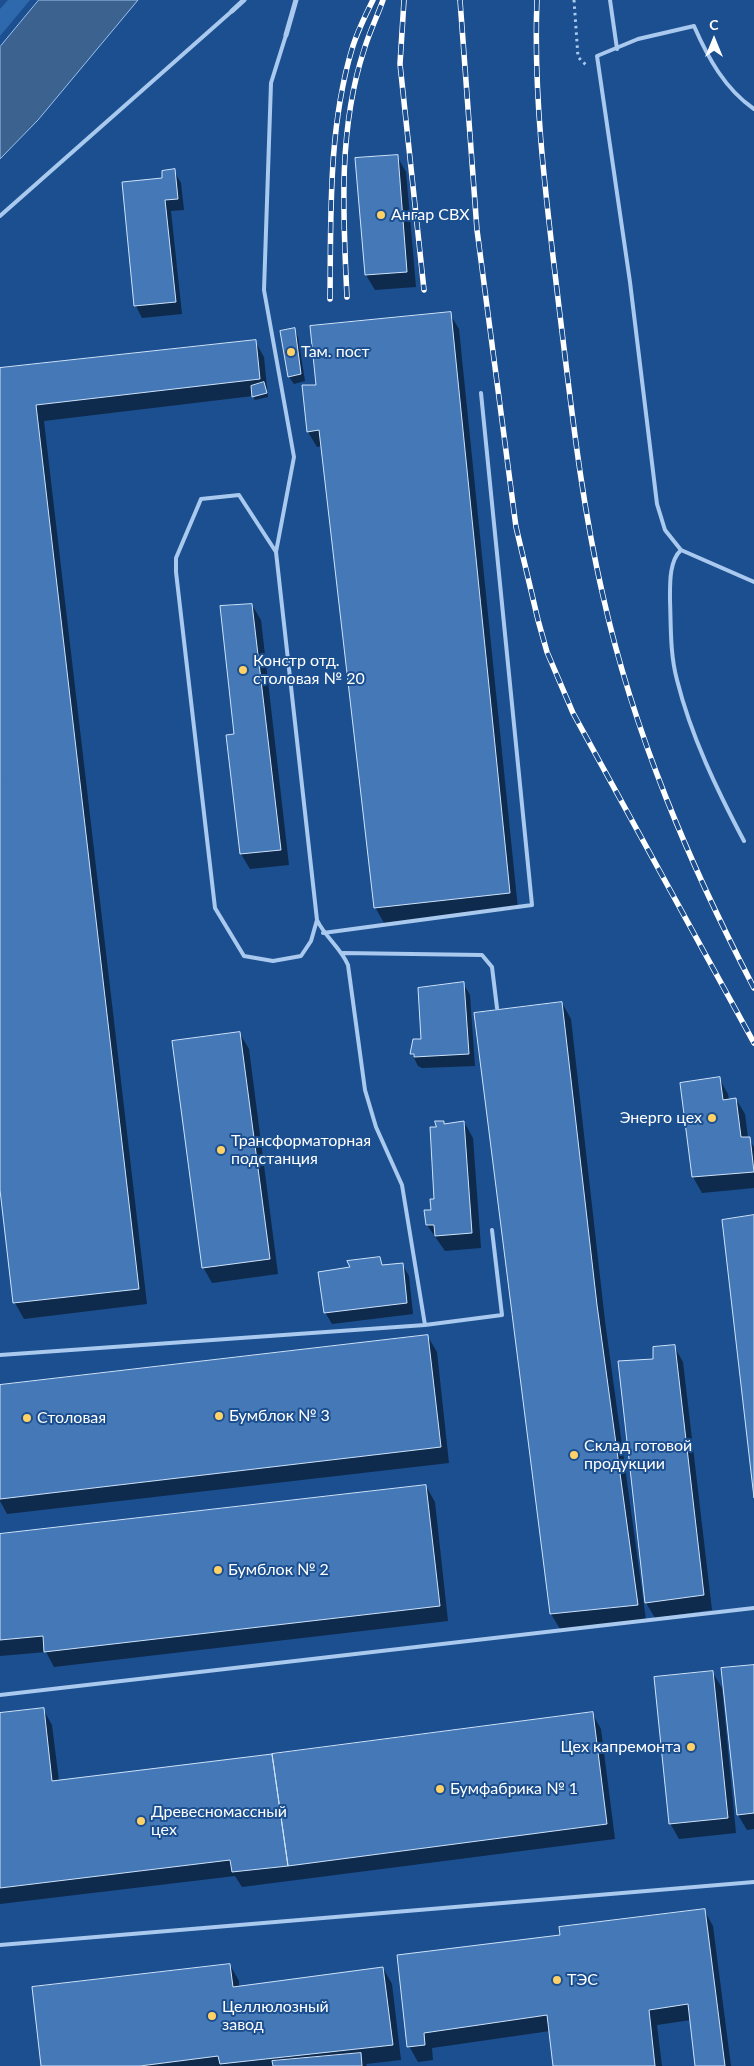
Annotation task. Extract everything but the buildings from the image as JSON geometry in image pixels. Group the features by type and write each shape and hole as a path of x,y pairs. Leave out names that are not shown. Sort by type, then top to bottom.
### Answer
{"street":[{"path":"232,11 244,0"},
{"path":"286,35 296,0"}],"lane":[{"path":"610,0 616,49"},
{"path":"0,216 232,11"},
{"path":"754,109 736,97 708,56 694,26 638,39 597,56 630,282 657,504 665,530 681,550 754,582"},
{"path":"286,35 271,83 264,290 294,457 276,552 317,920 323,933 343,954 349,973 365,1090 376,1127 402,1184 425,1325"},
{"path":"323,933 532,905 481,393"},
{"path":"276,552 239,495 200,499 176,558 176,572 215,908 244,956 272,961 301,956 311,941 317,920"},
{"path":"681,550 674,556 670,588 671,640 677,679 713,781 744,842"},
{"path":"343,954 482,955 492,967 497,1008"},
{"path":"0,1355 425,1325 502,1315 492,1230"},
{"path":"0,1695 754,1608"},
{"path":"0,1945 754,1882"}],"path":[{"path":"574,0 578,57"}],"shaded area":[{"path":"8,0 30,0 0,36 0,9"},
{"path":"39,0 138,0 38,120 0,159 0,47"}],"railway":[{"path":"330,299 332,173 339,110 344,79 352,49 373,0"},
{"path":"347,297 344,235 346,141 356,80 368,37 383,0"},
{"path":"404,0 400,64 424,290"},
{"path":"460,0 477,230 516,527 547,652 573,713 754,1043"},
{"path":"537,0 537,77 542,154 577,452 595,560 616,647 647,748 707,893 754,988"}],"place":[{"name":"Ангар СВХ","path":"381,215"},
{"name":"Там. пост","path":"291,352"},
{"name":"Констр отд. столовая № 20","path":"243,670"},
{"name":"Энерго цех","path":"712,1118"},
{"name":"Трансформаторная подстанция","path":"221,1150"},
{"name":"Бумблок № 3","path":"219,1416"},
{"name":"Столовая","path":"27,1418"},
{"name":"Склад готовой продукции","path":"574,1455"},
{"name":"Бумблок № 2","path":"218,1570"},
{"name":"Цех капремонта","path":"691,1747"},
{"name":"Бумфабрика № 1","path":"440,1789"},
{"name":"Древесномассный цех","path":"141,1821"},
{"name":"ТЭС","path":"557,1980"},
{"name":"Целлюлозный завод","path":"212,2016"}]}
